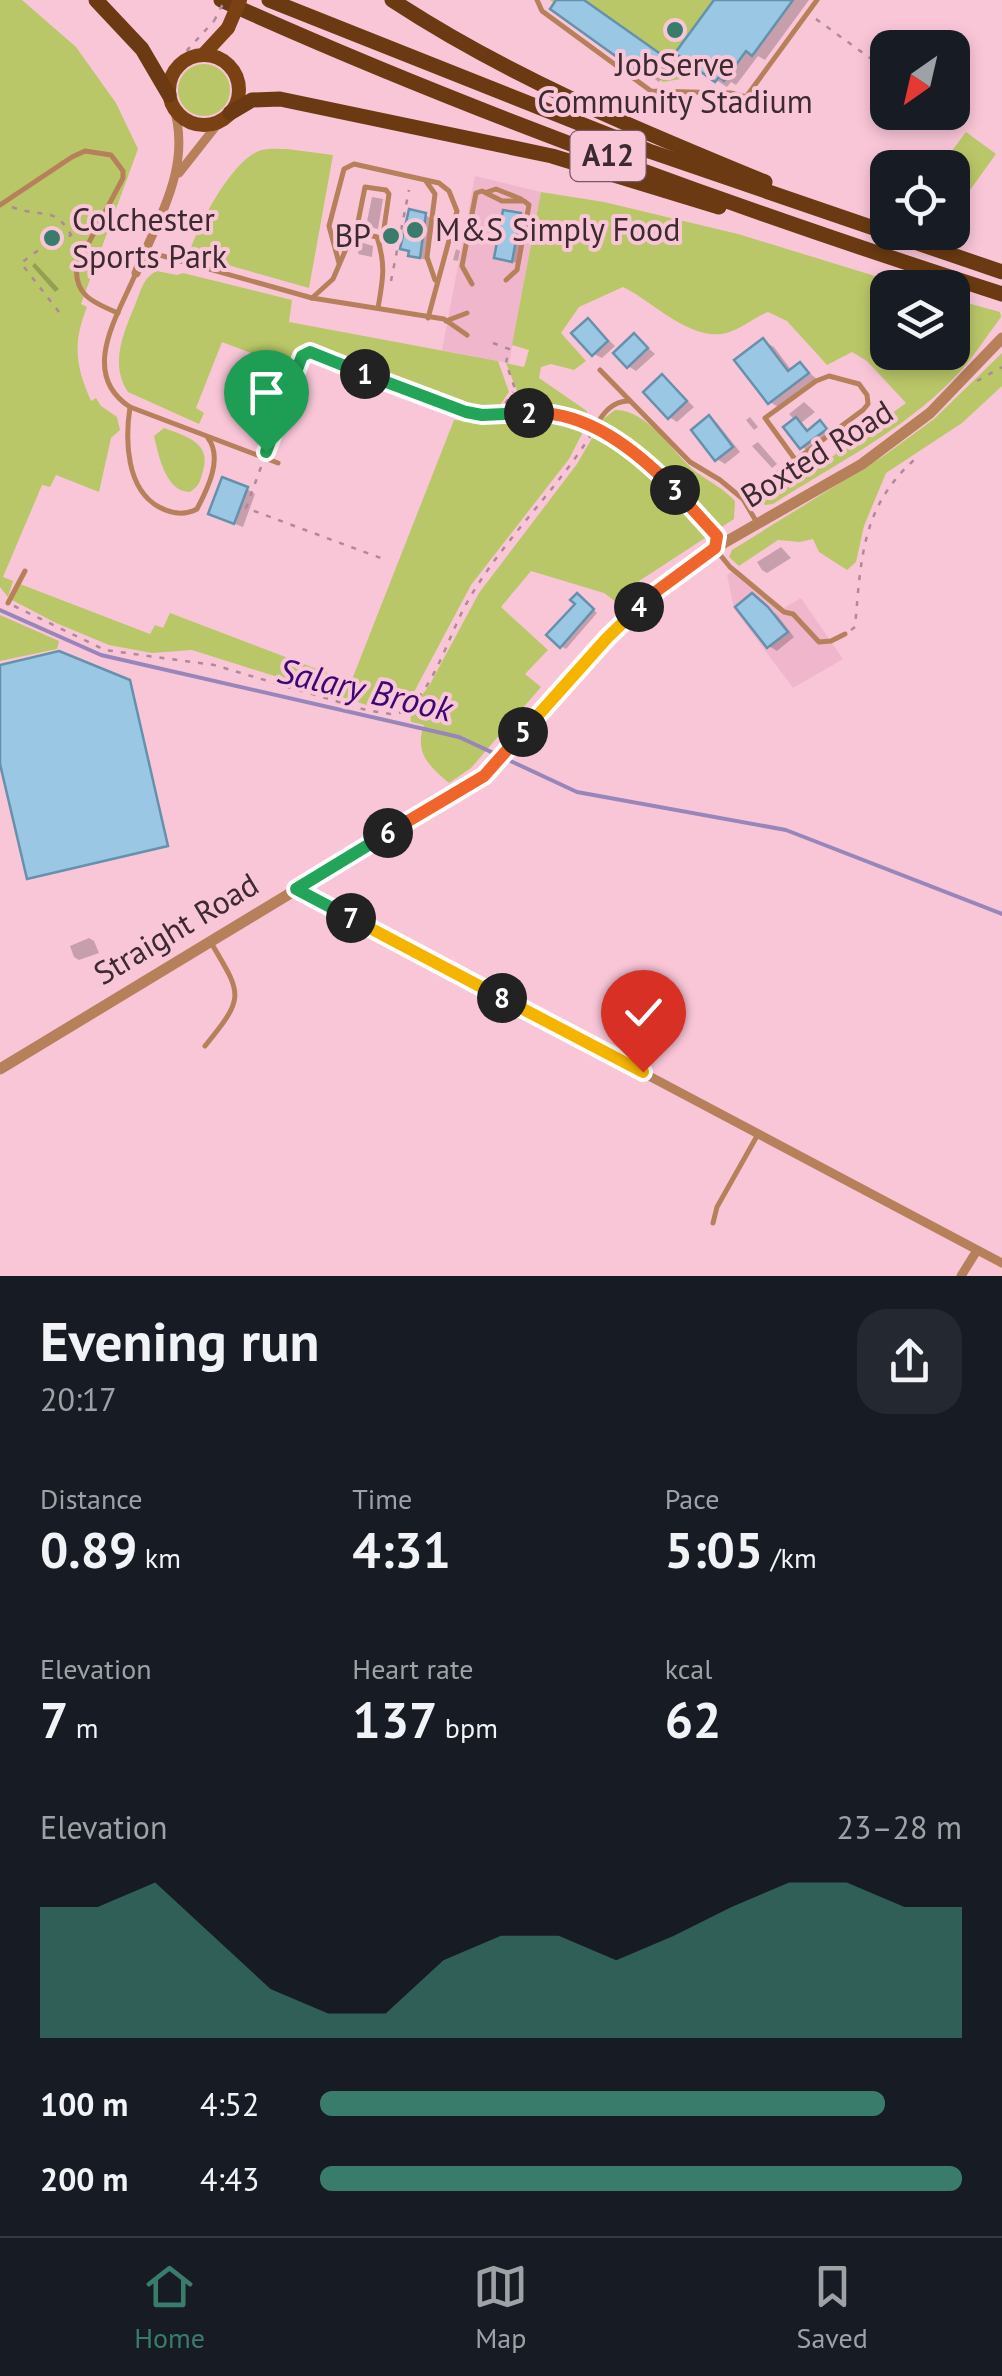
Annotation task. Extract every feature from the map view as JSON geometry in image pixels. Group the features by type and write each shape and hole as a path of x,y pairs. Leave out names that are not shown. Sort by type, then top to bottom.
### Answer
{"highway":[{"path":"96,0 142,49 171,100"},
{"name":"A12","path":"223,0 415,82 670,179 930,270"},
{"name":"A12","path":"268,0 649,151 1002,272"},
{"name":"A12","path":"392,0 454,41 542,87 870,224"},
{"name":"A12","path":"226,117 252,100 280,99 492,142 552,156 928,270"},
{"name":"A12","path":"933,250 945,255"},
{"name":"A12","path":"970,284 1002,294"}],"main road":[{"path":"203,54 240,0"},
{"path":"223,27 228,64 238,82 239,94 226,117 207,125 181,116 171,100 169,84 178,66 203,54 228,64"}],"street":[{"path":"171,100 181,134 177,175"},
{"path":"136,274 177,175 226,117"},
{"name":"Boxted Road","path":"484,776 607,638 658,590 715,548 862,464 930,414 1000,340"},
{"name":"Straight Road","path":"0,1069 484,776"},
{"path":"296,889 1002,1263"},
{"path":"961,1276 976,1252"}],"lane":[{"path":"536,0 542,11 651,91 746,96 818,0"},
{"path":"0,205 85,151 112,156 124,178 78,265 75,279 80,291 93,302 118,313"},
{"path":"339,263 330,226 344,169 354,164 439,183 449,191 456,211 428,318"},
{"path":"424,179 436,194 427,257 436,283"},
{"path":"312,298 333,280 356,232 365,188 388,191 380,252"},
{"path":"472,284 462,266 476,193 487,192 502,201 524,201 529,205 516,270 506,280"},
{"path":"356,232 377,237 385,265 378,308"},
{"path":"145,250 312,298 445,320 467,313"},
{"path":"136,274 106,344 104,375 111,390 130,407 278,463"},
{"path":"445,320 467,336"},
{"path":"600,370 690,462 743,499 758,524"},
{"path":"743,499 797,462 868,404 860,384 829,376 765,418 797,462"},
{"path":"596,427 606,411 630,401"},
{"path":"130,407 126,434 140,490 153,504 175,514 197,509 205,494 215,462 214,446 206,435"},
{"path":"715,548 784,612 793,614 819,642 846,634"},
{"path":"10,604 25,572"},
{"path":"206,1046 233,1011 236,989 210,940"},
{"path":"713,1223 723,1196 758,1133"}],"path":[{"path":"162,63 168,73 223,27 223,0"},
{"path":"806,11 870,58"},
{"path":"391,284 409,190"},
{"path":"10,206 59,218 76,246"},
{"path":"59,312 21,263 71,235"},
{"path":"493,343 509,349 506,363 523,414"},
{"path":"386,560 246,508 302,356 310,352 466,412 544,412 596,427 636,453 686,500 717,536 715,548"},
{"path":"978,380 1002,367"},
{"path":"497,415 514,391"},
{"path":"10,604 105,650 214,665 366,710 405,712 425,686 469,599 596,427"},
{"path":"846,634 855,627 859,574 871,517 898,475 913,461 920,462"}],"shaded area":[{"path":"475,176 541,192 509,363 442,350"},
{"path":"737,569 784,608 801,598 843,659 793,688 734,609 727,575"}],"green space":[{"name":"Colchester Sports Park","path":"0,0 22,0 76,47 116,103 138,149 81,304 87,307 78,344 79,366 91,401 96,398 117,417 120,430 111,438 99,492 56,475 50,487 42,485 3,577 13,581 8,597 0,587"},
{"name":"JobServe Community Stadium","path":"550,0 793,0 752,55 746,51 724,81 719,78 715,82 694,68 686,78 663,82 650,73 646,78 550,9 554,3"},
{"path":"204,64 222,72 230,90 222,108 204,116 186,108 178,90 186,72"},
{"path":"966,132 996,154 970,190 970,150 953,150"},
{"path":"262,150 333,155 309,288 189,254 208,211 239,165"},
{"path":"541,192 604,202 738,234 870,274 870,364 852,352 827,365 787,321 768,312 732,331 704,333 689,328 623,287 579,307 561,333 586,361 574,370 551,364 541,367 539,378 587,411 585,420 557,411 524,409 506,363 524,367 529,350 512,345"},
{"path":"157,271 183,273 292,300 289,322 498,361 509,392 496,411 469,409 313,351 299,354 290,368 222,342 196,408 204,413 199,424 128,392 122,381 119,359 123,337 143,285"},
{"path":"970,304 1000,312 1001,317 970,360"},
{"path":"1002,353 1002,386 962,423 886,473 864,526 856,562 847,570 819,552 813,539 778,540 739,566 729,557 732,550 885,455 934,419"},
{"path":"875,370 962,370 912,415 867,446 773,504 765,505 759,499 833,456 906,403"},
{"path":"615,410 649,424 696,472 730,496 735,501 734,519 630,587 616,602 604,593 531,571 501,607 548,650 525,674 541,687 471,768 449,783 425,758 421,743 424,725 411,722 410,712 430,684 479,593 577,464 603,419"},
{"path":"454,420 505,424 541,420 583,432 569,459 471,585 414,692 404,702 388,708 373,707 192,650 152,653 109,645 12,600 20,584 150,634 155,625 163,628 170,613 351,682"},
{"path":"164,428 195,442 204,454 201,478 190,492 175,486 165,472 154,436"},
{"path":"0,615 59,641 57,649 0,661"}],"building":[{"path":"556,0 584,0 662,55 646,78 550,9"},
{"path":"714,0 793,0 752,56 746,51 724,81 719,77 715,82 675,53"},
{"name":"M&S Simply Food","path":"409,209 426,213 420,258 408,256 409,251 400,249"},
{"path":"503,210 521,213 512,262 494,258"},
{"path":"588,318 608,341 592,356 571,333"},
{"path":"634,333 648,348 627,368 613,353"},
{"path":"763,338 788,371 800,362 809,373 768,404 734,360"},
{"path":"662,374 687,401 668,419 643,392"},
{"path":"709,415 733,447 715,461 691,430"},
{"path":"796,417 807,431 820,420 827,429 800,449 783,427"},
{"path":"222,477 248,487 234,524 208,514"},
{"path":"577,593 594,609 560,648 546,635 575,604 570,600"},
{"path":"752,593 788,632 767,648 735,607"},
{"path":"59,651 130,680 168,846 27,879 0,764 0,665"}],"waterway":[{"name":"Salary Brook","path":"0,610 101,655 459,737 577,792 786,830 1002,914"}],"place":[{"name":"JobServe Community Stadium","path":"675,30"},
{"name":"M&S Simply Food","path":"415,230"},
{"name":"BP","path":"391,236"},
{"name":"Colchester Sports Park","path":"52,238"}],"route":[{"path":"266,452 302,356 310,352 466,412 544,412 596,427 662,476 717,536 715,548 658,590 607,638 484,776 296,889 643,1072"}]}
